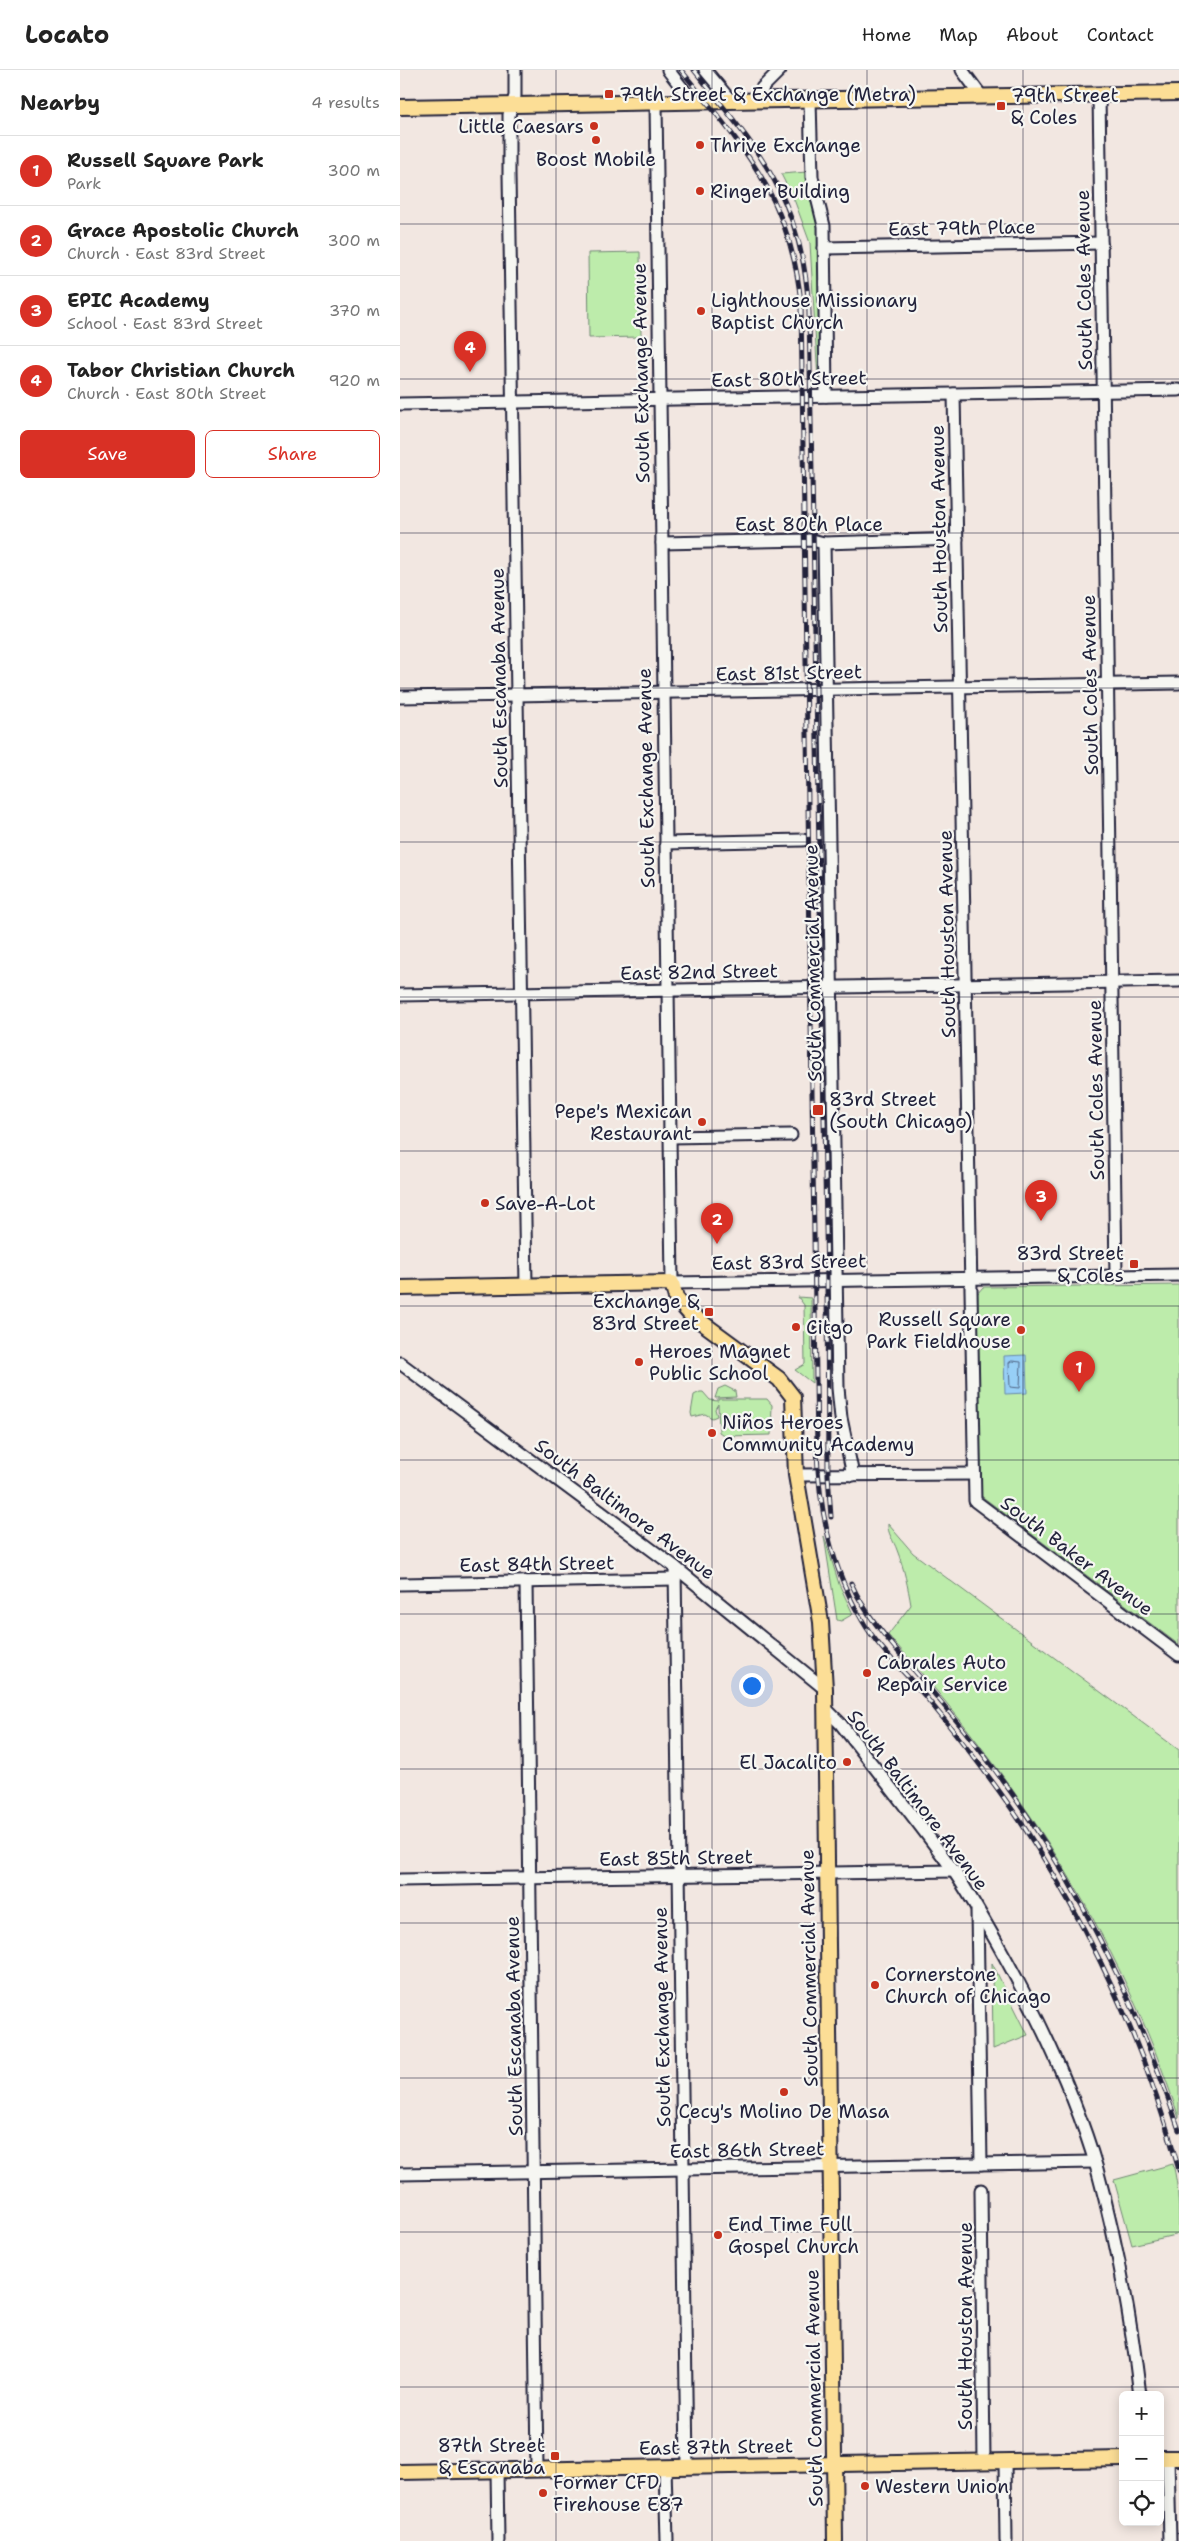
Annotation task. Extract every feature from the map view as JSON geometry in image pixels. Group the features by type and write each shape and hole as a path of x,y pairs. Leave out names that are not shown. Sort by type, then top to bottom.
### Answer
{"main road":[{"path":"400,108 1179,93"},
{"name":"East 83rd Street","path":"400,1288 672,1283"},
{"name":"South Exchange Avenue","path":"672,1283 676,1298 689,1313 779,1379 793,1397"},
{"name":"South Commercial Avenue","path":"793,1397 796,1475 821,1622 825,1688 835,2541"},
{"name":"East 87th Street","path":"400,2472 1119,2459"}],"street":[{"name":"South Escanaba Avenue","path":"515,70 515,96 509,128 526,1286"},
{"path":"668,70 693,102"},
{"path":"705,70 731,101"},
{"path":"762,101 762,88 780,70"},
{"path":"962,70 982,96"},
{"name":"South Coles Avenue","path":"1099,94 1116,1276"},
{"path":"810,100 812,177 824,226 826,396"},
{"name":"South Exchange Avenue","path":"656,103 672,1283"},
{"name":"East 79th Place","path":"824,248 1101,243"},
{"name":"East 80th Street","path":"400,404 1179,390"},
{"name":"South Houston Avenue","path":"954,394 974,1474"},
{"name":"East 80th Place","path":"662,543 812,540 824,543 957,540"},
{"name":"South Commercial Avenue","path":"824,543 839,1402 853,1474"},
{"name":"East 81st Street","path":"400,698 1179,683"},
{"path":"666,843 803,840"},
{"name":"East 82nd Street","path":"400,995 1179,981"},
{"path":"670,1137 791,1135"},
{"name":"East 83rd Street","path":"672,1283 1179,1275"},
{"name":"South Baltimore Avenue","path":"400,1362 675,1567 825,1688"},
{"path":"796,1475 974,1474"},
{"name":"South Baker Avenue","path":"974,1474 975,1501 1179,1655"},
{"name":"South Exchange Avenue","path":"675,1567 687,2467"},
{"name":"East 84th Street","path":"400,1584 675,1579"},
{"name":"South Escanaba Avenue","path":"526,1582 537,2469"},
{"name":"South Baltimore Avenue","path":"825,1708 840,1723 953,1870 1014,1973 1046,2039 1075,2106 1095,2164 1117,2254 1131,2325 1139,2391"},
{"name":"East 85th Street","path":"400,1880 953,1870"},
{"path":"977,1909 981,2164"},
{"name":"East 86th Street","path":"400,2174 830,2166 1095,2164"},
{"name":"South Houston Avenue","path":"981,2190 984,2461"},
{"path":"1169,2458 1170,2541"},
{"path":"1004,2461 1006,2541"},
{"path":"665,2467 666,2541"},
{"path":"497,2470 498,2541"}],"green space":[{"path":"807,172 818,223 822,381 818,381 810,243 795,202 781,174"},
{"path":"640,252 641,337 589,338 588,253"},
{"path":"1179,1285 1179,1645 980,1495 977,1294 983,1287"},
{"path":"798,1297 811,1298 812,1383 795,1370 805,1364 804,1305"},
{"path":"725,1386 735,1391 736,1397 715,1398 718,1389"},
{"path":"703,1392 710,1400 718,1401 718,1399 767,1399 772,1405 771,1435 725,1436 719,1432 718,1404 715,1409 717,1416 712,1418 705,1414 692,1417 694,1395"},
{"path":"888,1524 913,1553 1179,1750 1179,2118 1155,2050 1126,1985 1095,1922 1059,1861 1021,1802 979,1745 935,1689 888,1635 911,1605 904,1571"},
{"path":"824,1536 839,1584 853,1614 841,1621 837,1620"},
{"path":"992,1963 1028,2035 993,2049"},
{"path":"1173,2164 1178,2190 1179,2234 1132,2245 1114,2180"}],"water":[{"path":"1026,1355 1027,1393 1005,1394 1004,1356"}],"railway":[{"path":"681,70 744,151 761,176 775,203 787,233 801,303 817,1451 818,1473 829,1539 843,1580 868,1630 883,1650 938,1711 987,1775 1022,1824 1071,1906 1114,1991 1133,2034 1150,2079 1179,2170"},
{"path":"694,70 758,154 788,208 798,239 805,273 809,312 827,1281 828,1475 831,1517"},
{"path":"851,1583 864,1607 879,1628 992,1766 1031,1821 1057,1863 1082,1905 1126,1993 1163,2084 1179,2130"}],"place":[{"name":"79th Street & Exchange (Metra)","path":"609,94"},
{"name":"79th Street & Coles","path":"1001,106"},
{"name":"Little Caesars","path":"594,126"},
{"name":"Boost Mobile","path":"596,140"},
{"name":"Thrive Exchange","path":"700,145"},
{"name":"Ringer Building","path":"700,191"},
{"name":"Lighthouse Missionary Baptist Church","path":"701,311"},
{"name":"Tabor Christian Church","path":"470,372"},
{"name":"83rd Street (South Chicago)","path":"818,1110"},
{"name":"Pepe's Mexican Restaurant","path":"702,1122"},
{"name":"Save-A-Lot","path":"485,1203"},
{"name":"EPIC Academy","path":"1041,1221"},
{"name":"Grace Apostolic Church","path":"717,1244"},
{"name":"83rd Street & Coles","path":"1134,1264"},
{"name":"Exchange & 83rd Street","path":"709,1312"},
{"name":"Citgo","path":"796,1327"},
{"name":"Russell Square Park Fieldhouse","path":"1021,1330"},
{"name":"Heroes Magnet Public School","path":"639,1362"},
{"name":"Russell Square Park","path":"1079,1392"},
{"name":"Niños Heroes Community Academy","path":"712,1433"},
{"name":"Cabrales Auto Repair Service","path":"867,1673"},
{"name":"El Jacalito","path":"847,1762"},
{"name":"Cornerstone Church of Chicago","path":"875,1985"},
{"name":"Cecy's Molino De Masa","path":"784,2092"},
{"name":"End Time Full Gospel Church","path":"718,2235"},
{"name":"87th Street & Escanaba","path":"555,2456"},
{"name":"Western Union","path":"865,2486"},
{"name":"Former CFD Firehouse E87","path":"543,2493"}]}
